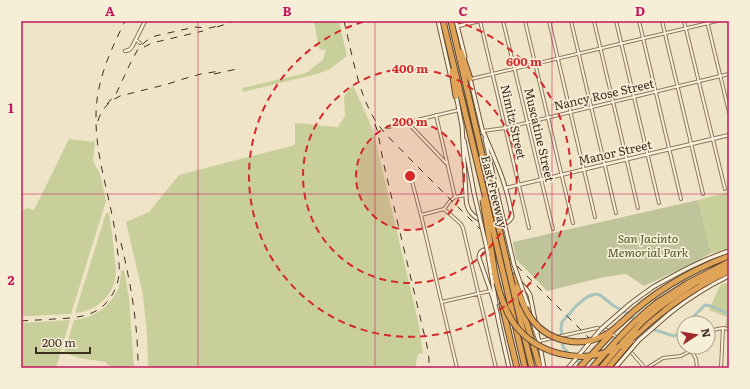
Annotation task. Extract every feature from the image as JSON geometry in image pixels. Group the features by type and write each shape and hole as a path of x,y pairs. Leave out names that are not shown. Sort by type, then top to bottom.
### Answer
{"highway":[{"name":"East Freeway","path":"444,21 482,191 525,368"},
{"path":"451,23 470,79"},
{"name":"East Freeway","path":"451,23 532,368"},
{"path":"445,29 456,96"},
{"path":"482,191 491,251 517,368"},
{"path":"501,236 540,368"},
{"path":"579,368 635,309 675,281 729,256"},
{"path":"601,368 633,331 660,304 688,283 729,262"},
{"path":"592,368 641,316 695,284 729,267"},
{"path":"498,283 505,308 510,318 534,343 554,352 576,356 588,356 599,354 618,347 687,294 699,286 729,271"},
{"path":"517,287 524,306 534,322 545,332 560,340 577,342 596,339 609,333 622,322"},
{"path":"608,368 638,333"}],"main road":[{"path":"438,21 462,124 474,193 488,249 498,316 509,368"},
{"path":"456,21 514,264 538,340"},
{"path":"462,124 468,209 477,218 488,224 504,224 512,217 506,188 498,165 483,132"},
{"path":"498,316 478,258 480,252 485,250 489,250 498,258 529,292 544,368"},
{"path":"568,368 601,329 631,303 653,287 689,267 729,251"},
{"path":"615,368 639,340 670,313 692,297 729,276"}],"street":[{"path":"125,51 131,49 145,21"},
{"path":"458,26 480,21"},
{"name":"Nimitz Street","path":"480,21 529,228"},
{"name":"Muscatine Street","path":"503,21 553,230"},
{"path":"525,21 574,223"},
{"path":"549,21 595,217"},
{"path":"571,21 616,213"},
{"path":"594,21 638,208"},
{"path":"616,21 659,203"},
{"path":"639,21 682,199"},
{"path":"662,21 703,194"},
{"path":"684,21 725,189"},
{"path":"470,79 717,21"},
{"path":"708,22 729,112"},
{"path":"136,40 140,43"},
{"name":"Nancy Rose Street","path":"483,132 729,74"},
{"path":"388,127 459,110"},
{"path":"436,115 456,197"},
{"path":"406,122 447,163"},
{"name":"Manor Street","path":"506,188 729,135"},
{"path":"410,174 457,368"},
{"path":"421,215 444,209 450,201 456,197 466,195"},
{"path":"444,209 461,224 463,228 496,368"},
{"path":"442,302 490,291"},
{"path":"538,340 593,328 602,328 616,336 646,368 663,358 679,357 682,355"},
{"path":"720,368 723,328"},
{"path":"716,329 729,329"},
{"path":"695,355 697,368"}],"green space":[{"path":"314,21 339,21 347,56 330,69 317,74 243,92 242,88 306,73 323,60 326,50 319,49"},
{"path":"353,85 373,130 419,325 423,353 418,354 415,368 148,368 147,335 143,295 126,222 149,212 179,175 295,145 295,123 338,127 345,116 344,96"},
{"path":"69,139 95,142 93,161 100,174 106,201 71,314 21,315 21,211 27,208 34,210"},
{"path":"729,192 729,249 711,253 698,200"},
{"name":"San Jacinto Memorial Park","path":"698,200 711,253 644,286 626,274 604,277 547,291 516,259 513,242"},
{"path":"106,213 109,213 116,266 116,276 113,286 106,297 95,307 75,313"},
{"path":"124,270 129,298 134,368 112,368 105,362 80,358 64,353 74,320 95,314 107,305 116,293 119,286 121,271"},
{"path":"729,282 729,332 724,330 727,317 709,310 720,285"},
{"path":"70,320 56,368 21,368 21,323"}],"waterway":[{"path":"569,354 563,347 561,328 562,322 576,306 587,297 595,294 600,295 614,306 627,313 642,326 676,335"},
{"path":"695,315 705,305 729,314"},
{"path":"575,359 583,368"}],"railway":[{"path":"21,321 80,317 92,313 103,306 112,296 116,287 119,274 119,260 112,214 98,149 96,116 98,91 101,79 109,55 125,21"},
{"path":"217,27 234,21"},
{"path":"344,21 360,87 370,112 388,137 619,368"},
{"path":"107,104 116,94 138,49 146,41 155,36 194,27 210,28 221,25"},
{"path":"144,47 152,43 203,31"},
{"path":"214,74 237,69"},
{"path":"98,121 106,106 112,100 120,96 201,74 220,71"},
{"path":"375,124 427,346 429,368"},
{"path":"121,243 133,305 137,336 138,368"}]}
